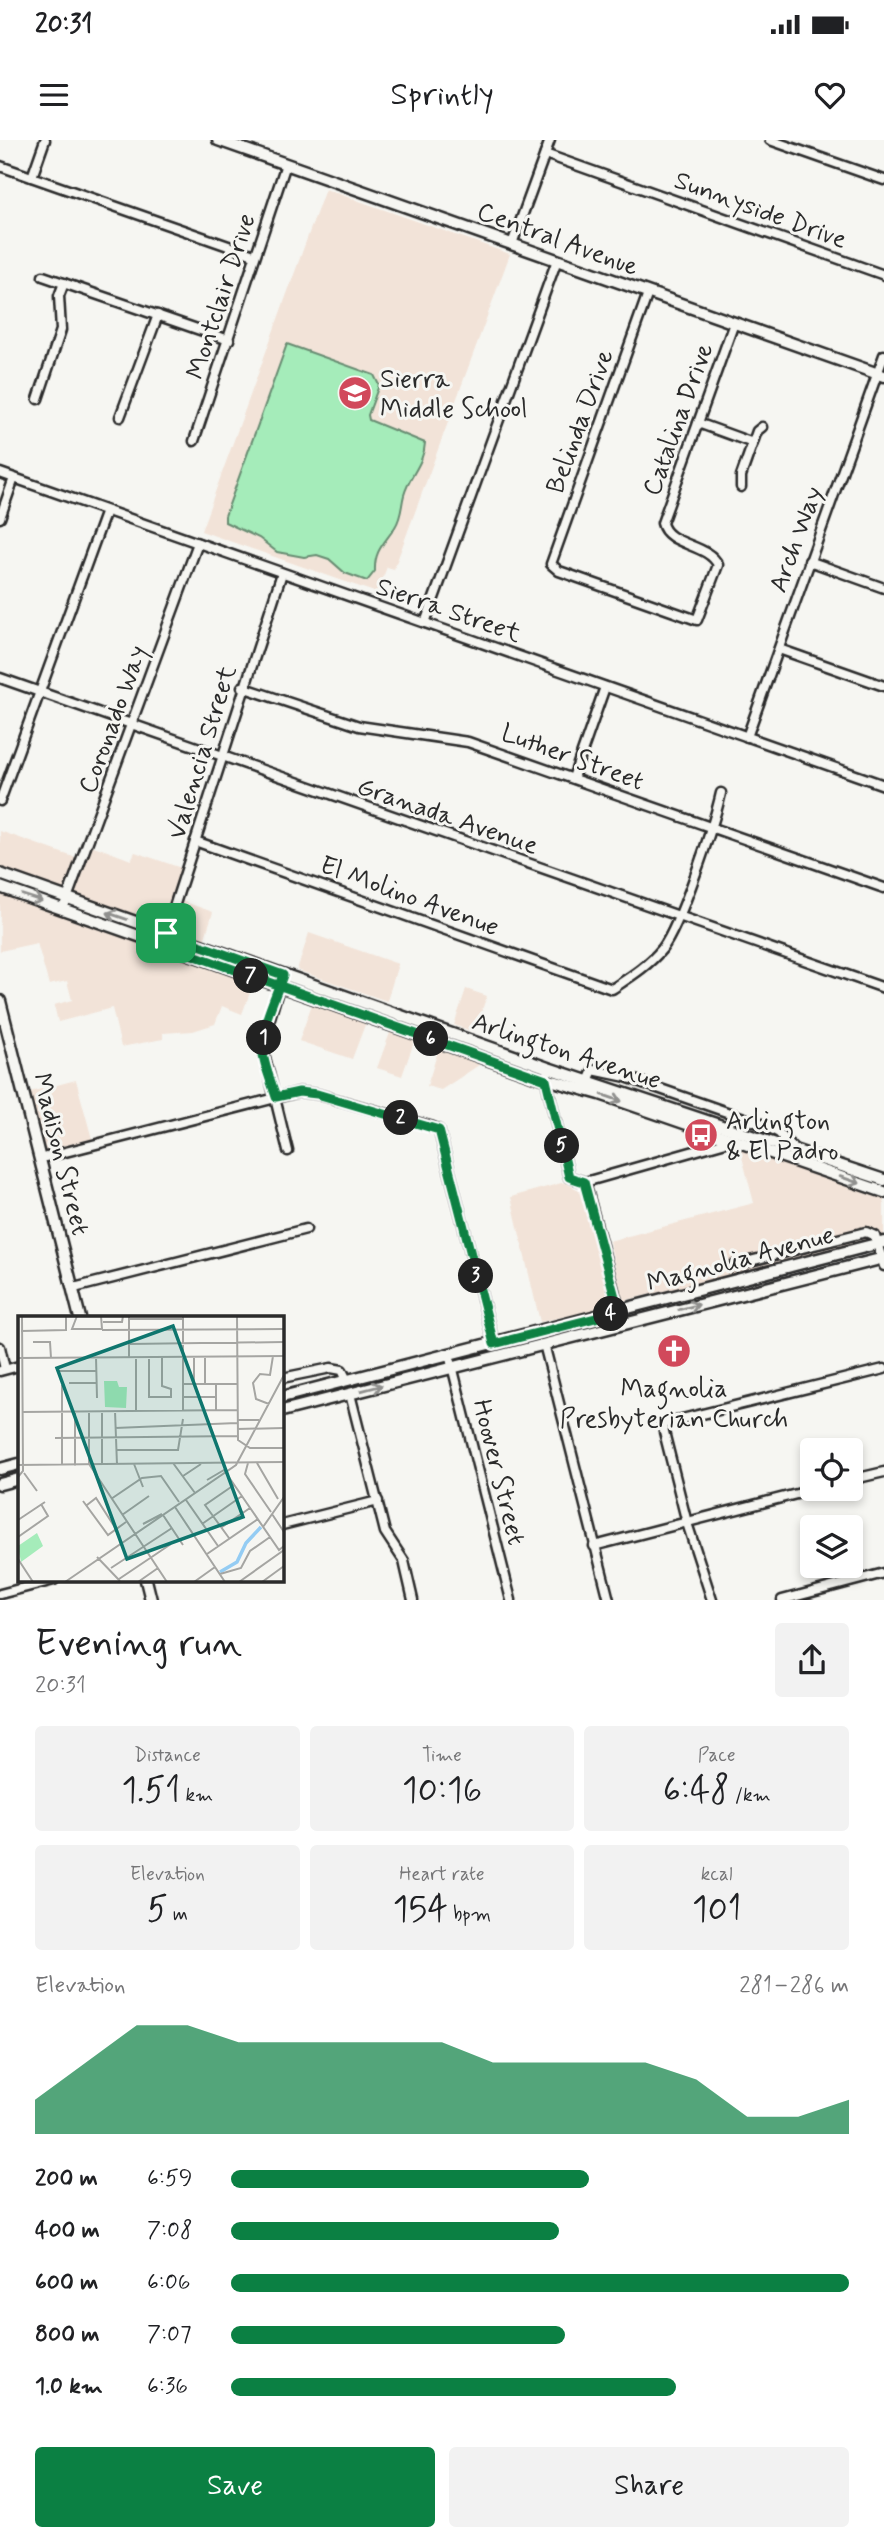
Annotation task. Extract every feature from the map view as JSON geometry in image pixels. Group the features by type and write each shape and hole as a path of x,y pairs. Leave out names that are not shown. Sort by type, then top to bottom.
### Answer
{"main road":[{"name":"Central Avenue","path":"218,140 880,375"},
{"name":"Arlington Avenue","path":"0,874 162,944 546,1080 600,1094 884,1192"},
{"name":"Arlington Avenue","path":"0,887 166,933 548,1068 707,1118 884,1180"},
{"name":"Madison Street","path":"0,1001 80,1316"},
{"name":"Magnolia Avenue","path":"284,1396 881,1243"},
{"name":"Magnolia Avenue","path":"284,1410 883,1261"},
{"path":"0,1469 18,1464"},
{"path":"0,1484 18,1479"},
{"path":"146,1582 151,1600"}],"street":[{"path":"32,177 45,140"},
{"path":"512,244 550,140"},
{"path":"769,140 884,180"},
{"name":"Sunnyside Drive","path":"545,155 884,275"},
{"name":"Montclair Drive","path":"194,441 286,164"},
{"path":"0,166 254,256"},
{"path":"425,623 556,260"},
{"path":"43,276 229,340"},
{"path":"37,399 61,330 59,296 64,283"},
{"name":"Belinda Drive","path":"648,293 551,564 559,571 697,620"},
{"path":"120,416 158,315"},
{"name":"Catalina Drive","path":"697,620 718,565 710,555 668,533 663,523 734,323"},
{"name":"Arch Way","path":"747,737 808,561 880,375 884,355"},
{"path":"698,423 753,443"},
{"path":"741,487 741,476 757,431 762,427"},
{"name":"Sierra Street","path":"0,473 884,785"},
{"path":"0,518 14,478"},
{"path":"0,801 106,511"},
{"name":"Coronado Way","path":"65,904 198,543"},
{"path":"808,561 883,585"},
{"name":"Valencia Street","path":"162,944 242,687 282,573"},
{"path":"779,649 884,686"},
{"name":"Granada Avenue","path":"0,678 884,988"},
{"name":"Luther Street","path":"242,687 359,726 468,741 884,888"},
{"path":"573,778 605,687"},
{"path":"678,917 721,793"},
{"name":"El Molino Avenue","path":"195,841 612,989 642,969 664,947 678,917"},
{"path":"283,975 262,1045 288,1151"},
{"path":"548,1068 546,1080 569,1177 584,1182 733,1140"},
{"path":"589,1079 593,1070 605,1070 771,1129 793,1148"},
{"path":"41,1158 299,1092 317,1094 439,1130 494,1344"},
{"path":"707,1118 711,1107"},
{"path":"584,1182 623,1324"},
{"path":"74,1288 306,1229"},
{"path":"734,1265 866,1232 881,1243 883,1261"},
{"path":"544,1344 609,1600"},
{"path":"0,1347 3,1370"},
{"name":"Hoover Street","path":"449,1354 511,1600"},
{"path":"284,1378 331,1368 342,1370 347,1380"},
{"path":"712,1600 687,1522 662,1424 884,1369"},
{"path":"349,1394 385,1532 404,1562 413,1600"},
{"path":"863,1477 884,1472"},
{"path":"594,1546 800,1493"},
{"path":"284,1524 378,1501"},
{"path":"782,1600 884,1573"},
{"path":"0,1594 46,1582"}],"shaded area":[{"name":"Sierra Middle School","path":"325,189 510,254 394,569 387,567 377,593 201,531"},
{"path":"0,831 79,859 86,843 131,860 135,852 184,869 176,899 213,912 204,941 0,869"},
{"path":"0,893 254,982 242,1014 222,1006 215,1024 193,1031 163,1033 163,1039 121,1047 112,1008 58,1022 54,1005 72,1000 67,981 49,985 37,943 0,951"},
{"path":"309,933 398,964 387,1001 297,970"},
{"path":"466,989 487,996 474,1032 454,1025"},
{"path":"312,1004 366,1022 352,1059 299,1041"},
{"path":"391,1030 415,1039 402,1076 377,1068"},
{"path":"439,1048 482,1063 441,1090 427,1086"},
{"path":"76,1080 92,1139 45,1150 30,1092"},
{"path":"740,1149 884,1199 884,1237 623,1301 609,1241 754,1203"},
{"path":"565,1182 582,1192 612,1306 540,1322 511,1197"}],"green space":[{"path":"287,344 374,375 379,385 368,415 369,420 425,443 422,457 406,488 397,523 378,552 375,571 367,581 345,573 329,559 317,555 304,557 277,552 259,538 225,522"}],"place":[{"name":"Sierra Middle School","path":"355,393"},
{"name":"Arlington & El Padro","path":"701,1135"},
{"name":"Magnolia Presbyterian Church","path":"674,1351"}],"route":[{"path":"166,933 162,944 279,986 546,1080 569,1177 576,1182 584,1182 619,1312 494,1344 439,1130 317,1094 299,1092 276,1097 262,1045 266,1025 279,986 283,975 166,933"}]}
